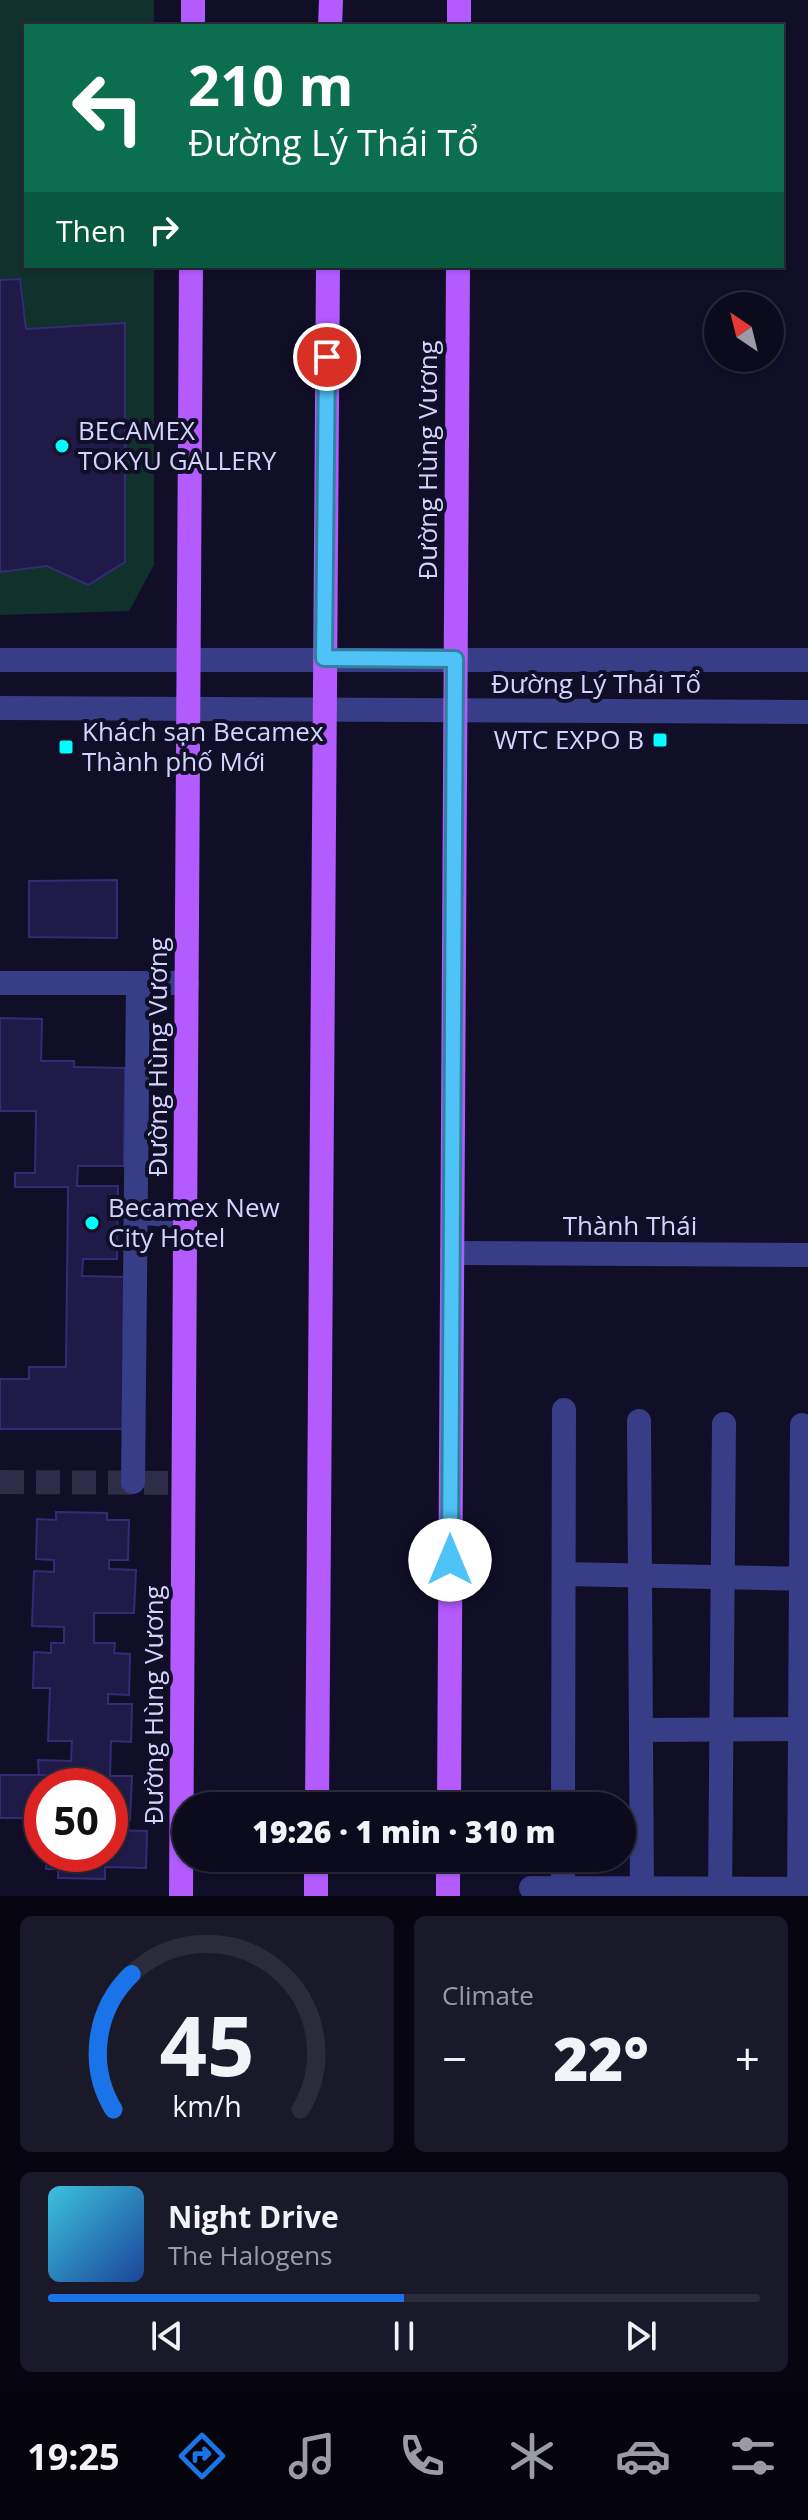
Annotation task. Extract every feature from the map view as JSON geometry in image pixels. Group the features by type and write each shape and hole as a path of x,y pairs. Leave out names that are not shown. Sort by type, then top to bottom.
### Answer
{"main road":[{"path":"193,0 193,24"},
{"path":"330,24 331,0"},
{"path":"459,0 459,24"},
{"name":"Đường Hùng Vương","path":"181,1896 191,268"},
{"path":"317,1792 328,268"},
{"name":"Đường Hùng Vương","path":"449,1792 458,268"},
{"path":"316,1872 316,1896"},
{"path":"448,1872 448,1896"}],"street":[{"name":"Đường Lý Thái Tổ","path":"0,660 808,660"},
{"name":"Đường Lý Thái Tổ","path":"0,708 455,713 808,712"},
{"path":"0,983 187,983"},
{"path":"133,1482 138,983"},
{"path":"136,1212 185,1217"},
{"name":"Thành Thái","path":"452,1253 808,1255"},
{"path":"563,1792 564,1410"},
{"path":"639,1421 642,1892"},
{"path":"720,1893 724,1424"},
{"path":"531,1888 563,1892 802,1891 802,1425"},
{"path":"564,1574 804,1579"},
{"path":"641,1730 804,1729"}],"green space":[{"path":"0,0 154,0 154,24 24,24 24,268 154,268 154,565 129,611 0,615"}],"building":[{"name":"BECAMEX TOKYU GALLERY","path":"20,279 26,329 125,323 125,562 88,585 47,566 0,572 0,280"},
{"path":"117,880 117,938 29,937 29,881"},
{"name":"Becamex New City Hotel","path":"0,1018 42,1019 41,1061 74,1061 74,1067 125,1068 124,1166 78,1166 77,1186 118,1186 117,1259 83,1259 82,1276 128,1277 127,1429 0,1429 0,1379 29,1379 29,1367 66,1367 68,1187 15,1187 15,1173 35,1173 36,1111 0,1111"},
{"path":"56,1512 107,1513 107,1520 129,1520 128,1560 109,1560 109,1569 136,1570 134,1613 94,1613 94,1643 115,1643 114,1653 130,1654 129,1695 108,1694 108,1704 132,1704 131,1742 111,1741 110,1768 39,1768 38,1760 71,1761 72,1741 48,1741 50,1688 33,1688 34,1652 51,1653 51,1643 64,1643 64,1627 32,1626 34,1571 54,1572 54,1560 36,1559 37,1519 56,1520"},
{"path":"0,1775 24,1775 24,1818 0,1818"},
{"path":"128,1776 132,1776 130,1820"},
{"path":"128,1830 147,1831 146,1868 128,1868"},
{"path":"58,1872 105,1872 105,1879 58,1878"}],"tunnel":[{"path":"0,1482 183,1483"}],"place":[{"name":"BECAMEX TOKYU GALLERY","path":"62,446"},
{"name":"WTC EXPO B","path":"660,740"},
{"name":"Khách sạn Becamex Thành phố Mới","path":"66,747"},
{"name":"Becamex New City Hotel","path":"92,1223"}],"route":[{"path":"327,357 324,658 455,659 450,1560"}]}
